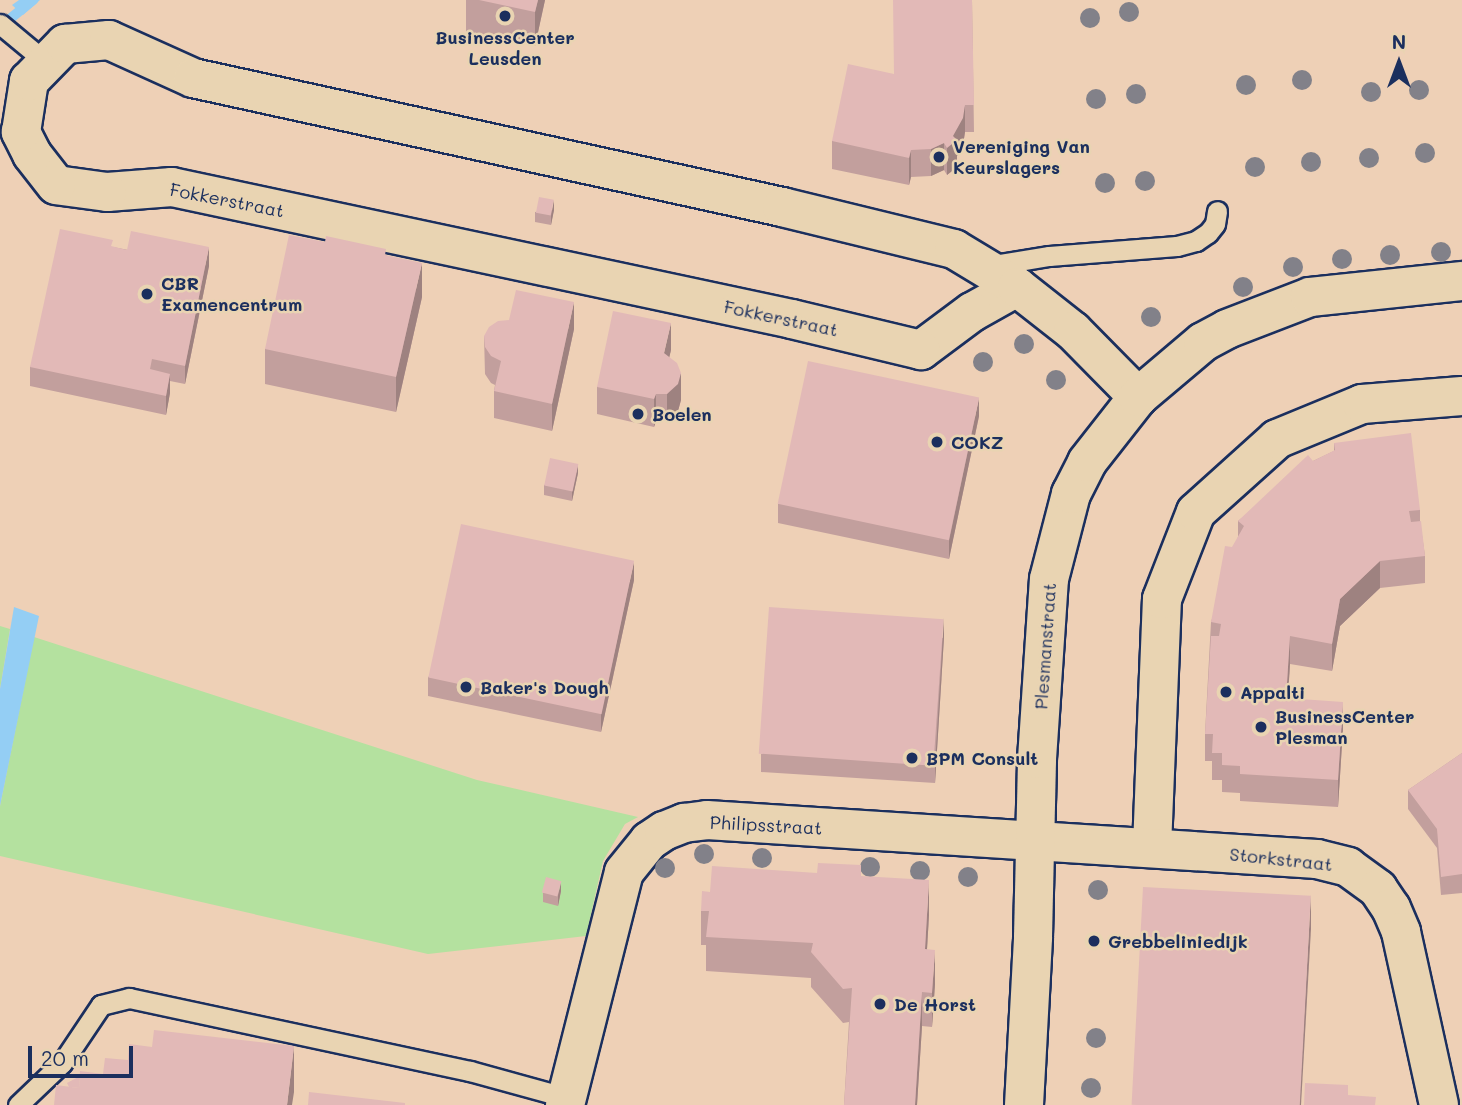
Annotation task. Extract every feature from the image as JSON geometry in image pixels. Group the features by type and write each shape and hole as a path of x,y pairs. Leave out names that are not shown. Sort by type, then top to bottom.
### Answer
{"street":[{"name":"Fokkerstraat","path":"1002,276 972,312 921,351 792,319 172,187 107,192 56,185 32,154 21,132 29,81 65,44 109,40 194,78 896,233 954,249 1002,276 1073,331 1138,397"},
{"name":"Plesmanstraat","path":"1024,1105 1033,937 1037,760 1049,579 1072,494 1087,462 1138,397 1215,335 1310,297 1462,281"},
{"path":"1153,847 1162,598 1196,512 1277,439 1362,404 1462,396"},
{"name":"Philipsstraat","path":"566,1102 621,881 637,854 664,831 684,823 707,820 1035,841"},
{"name":"Storkstraat","path":"1035,841 1317,859 1348,867 1378,889 1391,908 1401,932 1439,1105"}],"lane":[{"path":"6,29 47,63"},
{"path":"1002,276 1049,256 1186,243 1208,233 1215,223 1217,211"},
{"name":"Philipsstraat","path":"18,1105 62,1063 101,1005 130,998 470,1071 566,1102"}],"green space":[{"path":"0,626 10,629 0,689"},
{"path":"34,637 477,780 638,817 625,824 603,861 586,936 428,954 0,856 0,806"}],"water":[{"path":"19,0 40,0 23,15 12,5"},
{"path":"14,607 39,616 0,806 0,689"}],"building":[{"path":"479,0 538,0 535,12"},
{"path":"893,0 972,0 974,105 965,105 963,118 953,136 957,140 947,148 944,143 931,149 911,150 909,158 832,141 848,64 894,74"},
{"path":"539,197 554,200 551,216 536,213"},
{"path":"60,229 113,240 111,246 127,250 131,231 209,247 185,366 152,359 150,369 170,374 166,396 30,367"},
{"path":"289,235 325,242 326,236 386,249 385,255 422,263 396,377 265,349"},
{"path":"516,290 574,302 552,404 494,391 501,361 491,356 485,347 484,336 489,327 498,321 509,320"},
{"path":"613,311 671,323 664,353 677,363 681,373 678,384 667,394 656,394 654,399 597,387"},
{"path":"808,361 979,397 949,540 778,504"},
{"path":"1411,433 1420,510 1409,511 1411,522 1421,521 1425,556 1380,561 1340,599 1332,644 1290,636 1286,698 1343,702 1338,780 1240,774 1240,766 1222,765 1222,753 1212,753 1213,734 1205,734 1211,636 1219,636 1221,624 1211,622 1225,546 1232,547 1244,526 1238,521 1308,455 1313,461 1335,450 1334,443"},
{"path":"550,458 578,464 573,491 544,485"},
{"path":"461,524 634,561 601,714 428,678"},
{"path":"769,607 944,619 933,766 759,754"},
{"path":"1462,753 1462,874 1441,877 1437,829 1408,790"},
{"name":"De Horst","path":"818,863 861,865 861,876 929,880 925,949 935,950 932,993 922,992 915,1105 844,1105 852,988 843,989 811,952 813,943 706,937 709,911 701,911 702,891 710,892 712,866 817,873"},
{"path":"546,877 561,881 557,897 542,892"},
{"path":"1143,887 1311,896 1300,1105 1132,1105"},
{"path":"154,1030 294,1046 287,1105 54,1105 56,1085 79,1088 80,1071 103,1074 105,1058 128,1060 129,1044 152,1047"},
{"path":"80,1076 79,1088 69,1087 67,1083"},
{"path":"1305,1083 1348,1085 1348,1095 1376,1097 1375,1105 1304,1105"},
{"path":"309,1092 405,1103 405,1105 308,1105"}],"waterway":[{"path":"0,27 33,0"}],"place":[{"name":"BusinessCenter Leusden","path":"505,16"},
{"name":"Vereniging Van Keurslagers","path":"939,157"},
{"name":"CBR Examencentrum","path":"147,294"},
{"name":"Boelen","path":"638,414"},
{"name":"COKZ","path":"937,442"},
{"name":"Baker's Dough","path":"466,687"},
{"name":"Appalti","path":"1226,692"},
{"name":"BusinessCenter Plesman","path":"1261,727"},
{"name":"BPM Consult","path":"912,758"},
{"name":"Grebbeliniedijk","path":"1094,941"},
{"name":"De Horst","path":"880,1004"}]}
